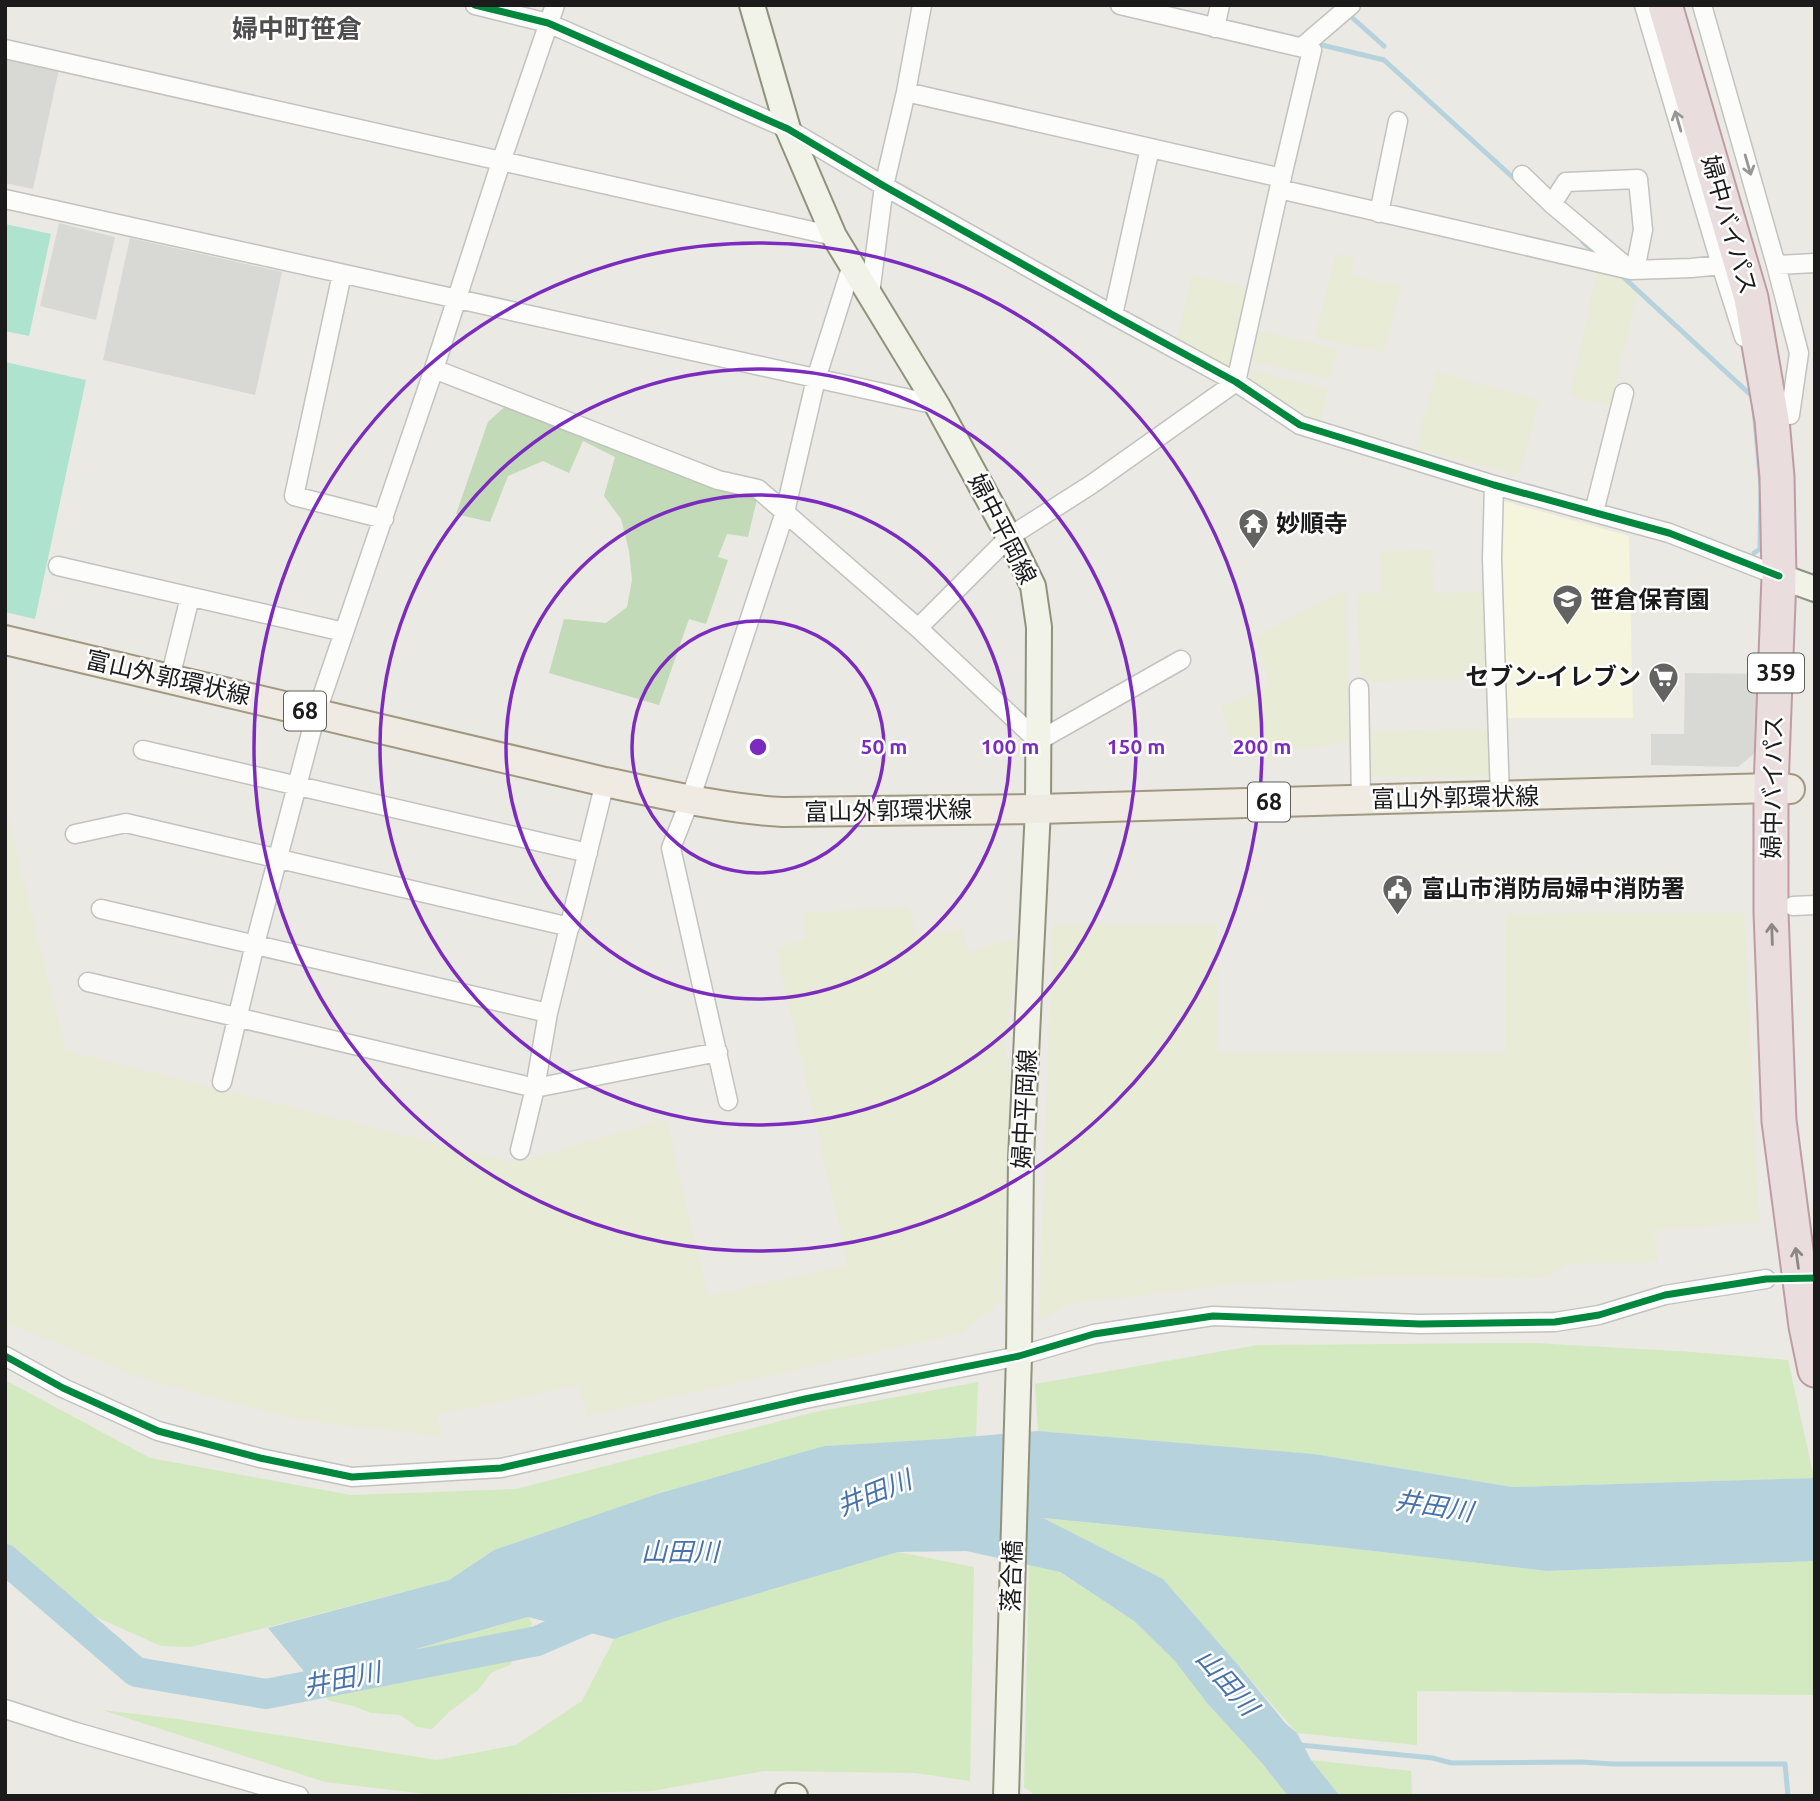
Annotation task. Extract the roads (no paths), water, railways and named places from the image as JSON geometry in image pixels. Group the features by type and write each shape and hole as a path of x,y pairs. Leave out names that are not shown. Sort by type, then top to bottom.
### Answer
{"highway":[{"name":"婦中バイパス","path":"1683,14 1781,418 1777,477 1797,582 1771,912 1779,1121 1806,1326 1815,1370"},
{"name":"婦中バイパス","path":"1781,788 1804,906 1799,1119 1815,1225"}],"main road":[{"name":"婦中平岡線","path":"752,5 788,129 834,236 937,405 1033,586 1039,627 1038,809 1021,1158 1019,1356"},
{"name":"富山外郭環状線","path":"5,640 605,782 753,810 783,812 1038,809 1781,788"},
{"name":"落合橋","path":"1006,1796 1019,1356"},
{"path":"788,1796 795,1796"}],"street":[{"path":"475,5 548,23 788,129 884,186 1236,382 1300,425 1494,485 1669,533 1797,582"},
{"path":"222,1082 255,944 316,714 384,519 555,5"},
{"path":"870,294 884,186 906,92 922,5"},
{"path":"918,628 1009,537 1092,484 1236,382 1312,50 1120,5"},
{"path":"1215,28 1220,5"},
{"path":"1302,47 1351,5"},
{"path":"1644,5 1721,265 1781,418"},
{"path":"1683,14 1776,265 1799,352 1781,418"},
{"path":"5,49 834,236"},
{"path":"906,92 1150,148 1379,213 1633,270 1721,265"},
{"path":"1379,213 1398,121"},
{"path":"1113,315 1150,148"},
{"path":"1522,175 1552,204 1633,270"},
{"path":"1552,204 1566,182 1639,179 1643,230 1633,270"},
{"path":"5,199 937,405"},
{"path":"1776,265 1815,263"},
{"path":"728,1101 671,848 690,800 785,512 816,379 852,265"},
{"path":"342,274 294,496 384,519"},
{"path":"434,369 718,481 758,489 918,628 1038,741 1181,660"},
{"path":"1594,512 1624,393"},
{"path":"1494,485 1492,559 1500,797"},
{"path":"58,566 344,632"},
{"path":"170,678 190,597"},
{"path":"1359,688 1361,800"},
{"path":"143,750 588,853"},
{"path":"520,1150 535,1088 548,1013 605,782"},
{"path":"75,834 126,823 570,927"},
{"path":"101,909 548,1013"},
{"path":"88,982 535,1088 718,1052"},
{"path":"5,1356 63,1388 158,1431 260,1458 352,1476 501,1468 805,1399 1019,1356 1094,1334 1213,1316 1420,1324 1555,1322 1599,1315 1665,1295 1766,1279"},
{"path":"5,1709 299,1796"}],"water":[{"name":"山田川","path":"1038,1431 1314,1454 1512,1487 1814,1478 1815,1561 1547,1571 1043,1518 1163,1579 1286,1724 1297,1733 1311,1760 1340,1796 1288,1796 1207,1703 1174,1660 1134,1621 1060,1572 966,1551 898,1552 672,1619 614,1639 528,1617 419,1648 321,1692 268,1628 449,1580 494,1550 657,1494 824,1446"}],"waterway":[{"path":"1347,13 1384,46"},
{"path":"1322,45 1384,60 1519,183"},
{"path":"1583,242 1599,256"},
{"path":"1620,274 1753,399"},
{"path":"1754,409 1761,486 1760,549 1754,553"},
{"name":"井田川","path":"5,1559 136,1672 266,1694 537,1641 604,1612"},
{"path":"1300,1745 1433,1758 1451,1763 1785,1764 1788,1796"}],"place":[{"name":"妙順寺","path":"1253,551"},
{"name":"笹倉保育園","path":"1567,627"},
{"name":"セブン-イレブン","path":"1664,704"},
{"name":"富山市消防局婦中消防署","path":"1398,916"}],"district":[{"name":"婦中町笹倉","path":"297,29"}]}
